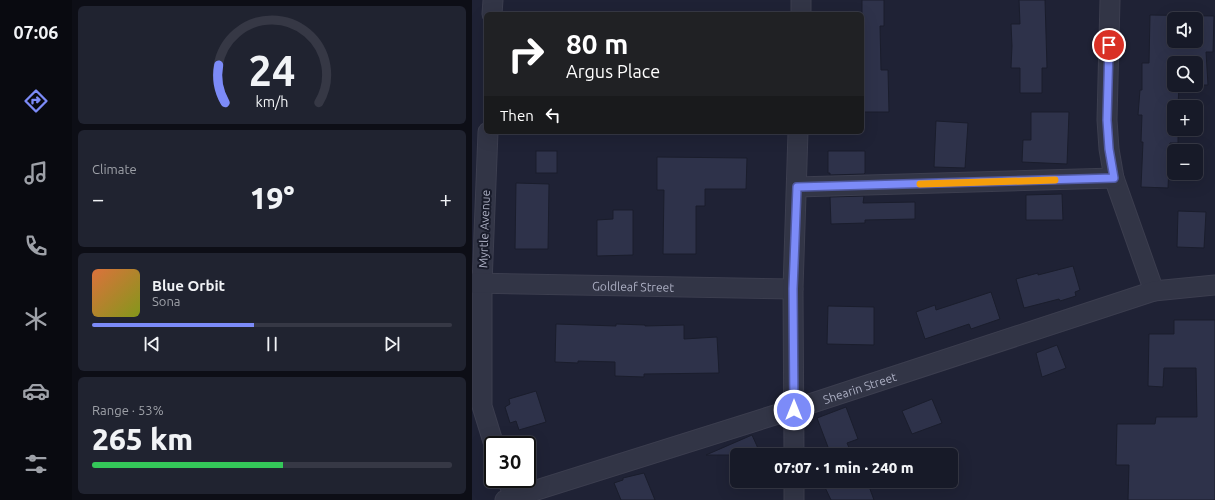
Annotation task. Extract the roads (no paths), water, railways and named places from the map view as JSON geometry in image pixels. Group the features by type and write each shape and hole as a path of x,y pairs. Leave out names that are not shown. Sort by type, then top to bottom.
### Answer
{"street":[{"path":"492,12 493,0"},
{"path":"801,0 801,12"},
{"path":"1110,0 1107,120 1109,149 1114,178 1154,291"},
{"name":"Myrtle Avenue","path":"488,134 477,284 482,406 491,436"},
{"path":"794,448 793,289 798,134"},
{"path":"797,187 1114,178"},
{"name":"Goldleaf Street","path":"477,284 793,289"},
{"name":"Shearin Street","path":"509,498 794,410 1154,291 1215,285"},
{"path":"508,488 509,498"},
{"path":"794,488 794,500"}]}
